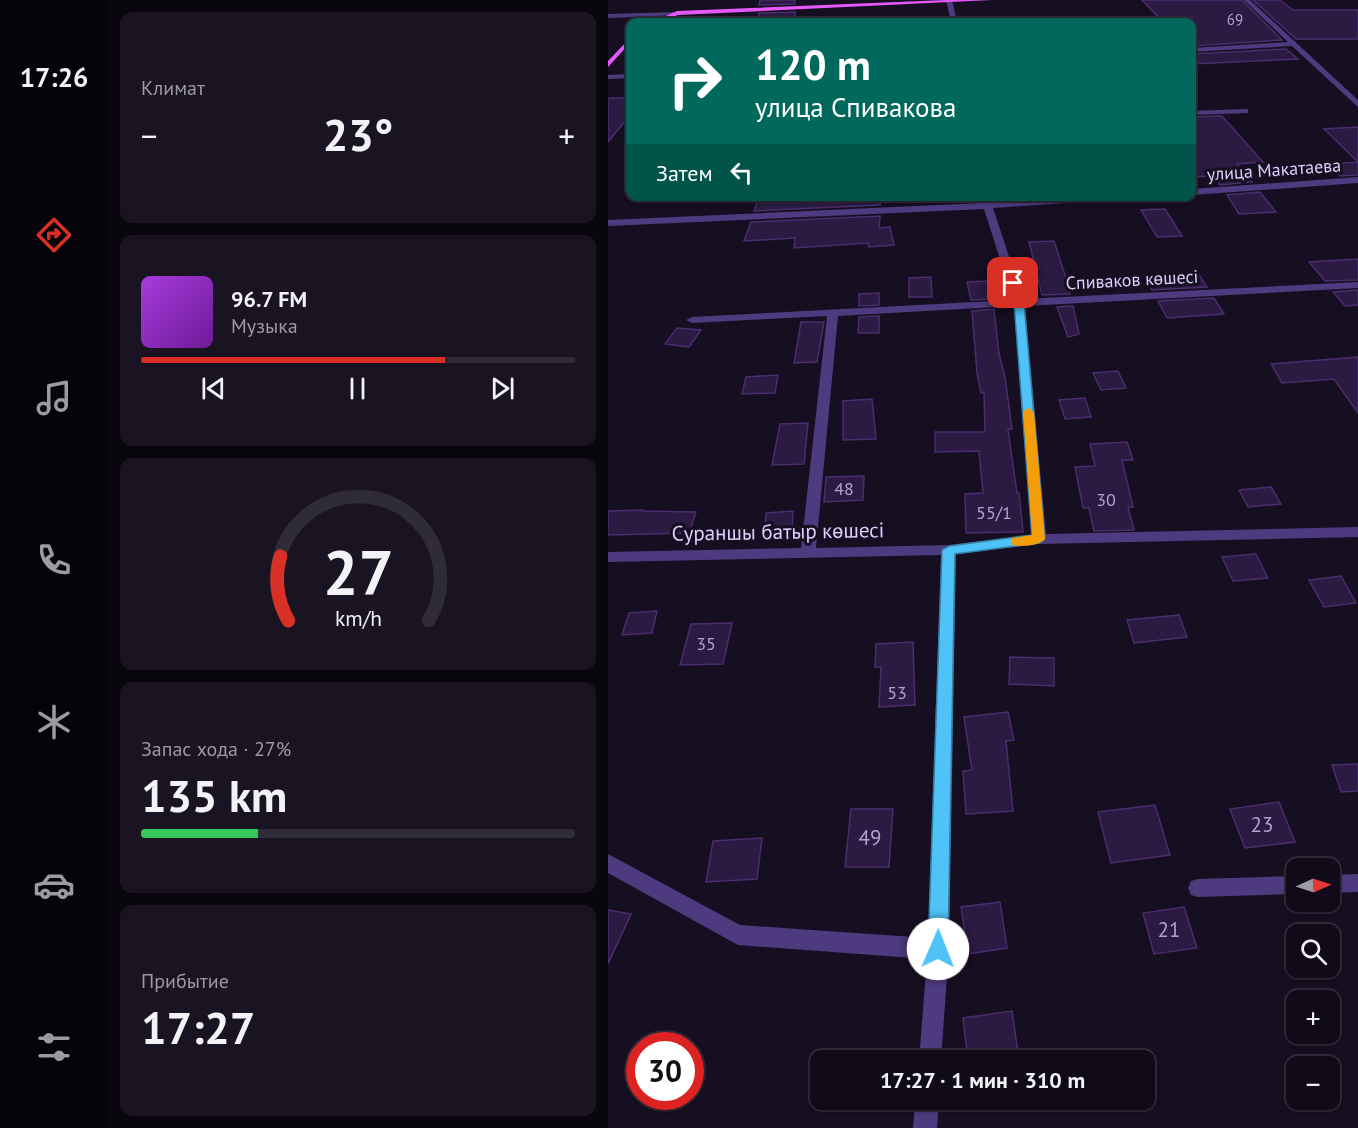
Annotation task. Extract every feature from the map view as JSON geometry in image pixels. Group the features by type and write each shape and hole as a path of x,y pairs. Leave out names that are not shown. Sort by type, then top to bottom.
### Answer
{"main road":[{"path":"665,18 677,13 989,0"},
{"path":"608,65 626,45"}],"street":[{"path":"1247,0 1358,106"},
{"path":"950,1 953,18"},
{"path":"608,16 677,13"},
{"path":"1196,50 1294,44"},
{"path":"608,77 626,76"},
{"path":"1196,113 1245,111"},
{"name":"улица Макатаева","path":"1196,192 1358,180"},
{"path":"608,223 985,201 1019,303 1039,539"},
{"name":"Спиваков көшесі","path":"692,320 1358,285"},
{"path":"808,552 833,313"},
{"name":"Сураншы батыр көшесі","path":"608,556 949,550 1039,539 1358,532"},
{"path":"931,1050 938,949 949,550"},
{"path":"608,863 738,935 938,949"},
{"path":"1340,884 1358,883"},
{"path":"1198,888 1286,885"},
{"path":"925,1128 926,1110"}],"building":[{"path":"760,0 795,0 795,4 759,5"},
{"path":"1142,0 1242,0 1282,40 1196,46 1196,18 1159,18"},
{"path":"1253,0 1280,0 1293,10 1358,10 1358,39 1296,39"},
{"path":"795,12 795,18 758,18 759,13"},
{"path":"1286,49 1298,59 1196,64 1196,54"},
{"path":"608,98 626,98 626,120 608,142"},
{"path":"1222,116 1263,162 1237,164 1252,182 1220,185 1214,176 1196,177 1196,117"},
{"path":"1358,127 1358,162 1324,129"},
{"path":"1358,162 1358,175 1340,176 1328,164"},
{"path":"1260,192 1276,212 1239,214 1227,195"},
{"path":"757,201 880,201 880,205 754,211"},
{"path":"1165,209 1182,236 1157,237 1141,210"},
{"path":"880,216 879,228 890,227 894,245 869,247 868,243 794,248 795,238 744,241 751,222"},
{"path":"1054,241 1070,294 1042,295 1029,242"},
{"path":"1358,259 1358,280 1325,281 1309,262"},
{"path":"1199,275 1207,287 1152,290 1146,279"},
{"path":"931,277 932,297 909,297 909,278"},
{"path":"989,281 993,299 971,300 967,282"},
{"path":"1358,290 1358,305 1345,306 1333,292"},
{"path":"879,293 879,305 859,306 859,294"},
{"path":"1214,298 1224,314 1167,318 1158,301"},
{"path":"1073,306 1079,334 1068,337 1057,307"},
{"path":"994,309 1012,429 1008,429 1023,532 966,533 965,494 983,493 979,451 935,452 935,432 985,432 984,392 981,393 977,373 972,311"},
{"path":"879,316 879,333 858,333 859,317"},
{"path":"801,322 824,322 817,362 794,363"},
{"path":"677,328 701,330 689,347 665,344"},
{"path":"1358,357 1358,413 1334,379 1282,383 1271,364"},
{"path":"1118,371 1126,388 1101,390 1093,373"},
{"path":"778,375 775,393 742,394 746,377"},
{"path":"1085,398 1091,417 1065,419 1059,400"},
{"path":"872,399 876,439 843,440 843,401"},
{"path":"808,423 804,464 772,465 780,424"},
{"path":"1127,442 1133,460 1122,460 1133,507 1128,507 1134,530 1094,531 1089,508 1083,508 1075,467 1095,466 1090,444"},
{"path":"864,476 863,500 824,502 826,477"},
{"path":"1271,487 1281,504 1248,507 1239,490"},
{"path":"608,511 696,512 689,533 608,535"},
{"path":"793,511 792,532 765,534 766,513"},
{"path":"1256,554 1268,578 1233,581 1222,557"},
{"path":"1341,576 1356,603 1324,607 1309,580"},
{"path":"657,611 652,633 622,635 629,613"},
{"path":"1179,615 1187,637 1134,643 1127,620"},
{"path":"732,623 723,664 680,665 691,624"},
{"path":"913,642 915,705 879,707 881,667 875,667 876,644"},
{"path":"1010,657 1054,658 1054,686 1009,684"},
{"path":"1008,712 1014,740 1006,741 1013,811 966,814 963,771 972,770 964,717"},
{"path":"1358,764 1358,791 1341,792 1332,765"},
{"path":"1279,802 1295,842 1245,848 1230,809"},
{"path":"1155,805 1170,855 1111,863 1098,812"},
{"path":"851,809 893,809 889,867 845,867"},
{"path":"762,838 757,879 706,882 713,841"},
{"path":"1000,902 1007,948 968,954 961,907"},
{"path":"1184,907 1197,948 1154,954 1143,913"},
{"path":"608,910 631,914 608,964"},
{"path":"1012,1011 1018,1050 967,1050 963,1018"}],"slow traffic":[{"path":"1017,542 1039,539 1028,412"}],"route":[{"path":"938,949 949,550 1039,539 1019,303 1013,283"}]}
